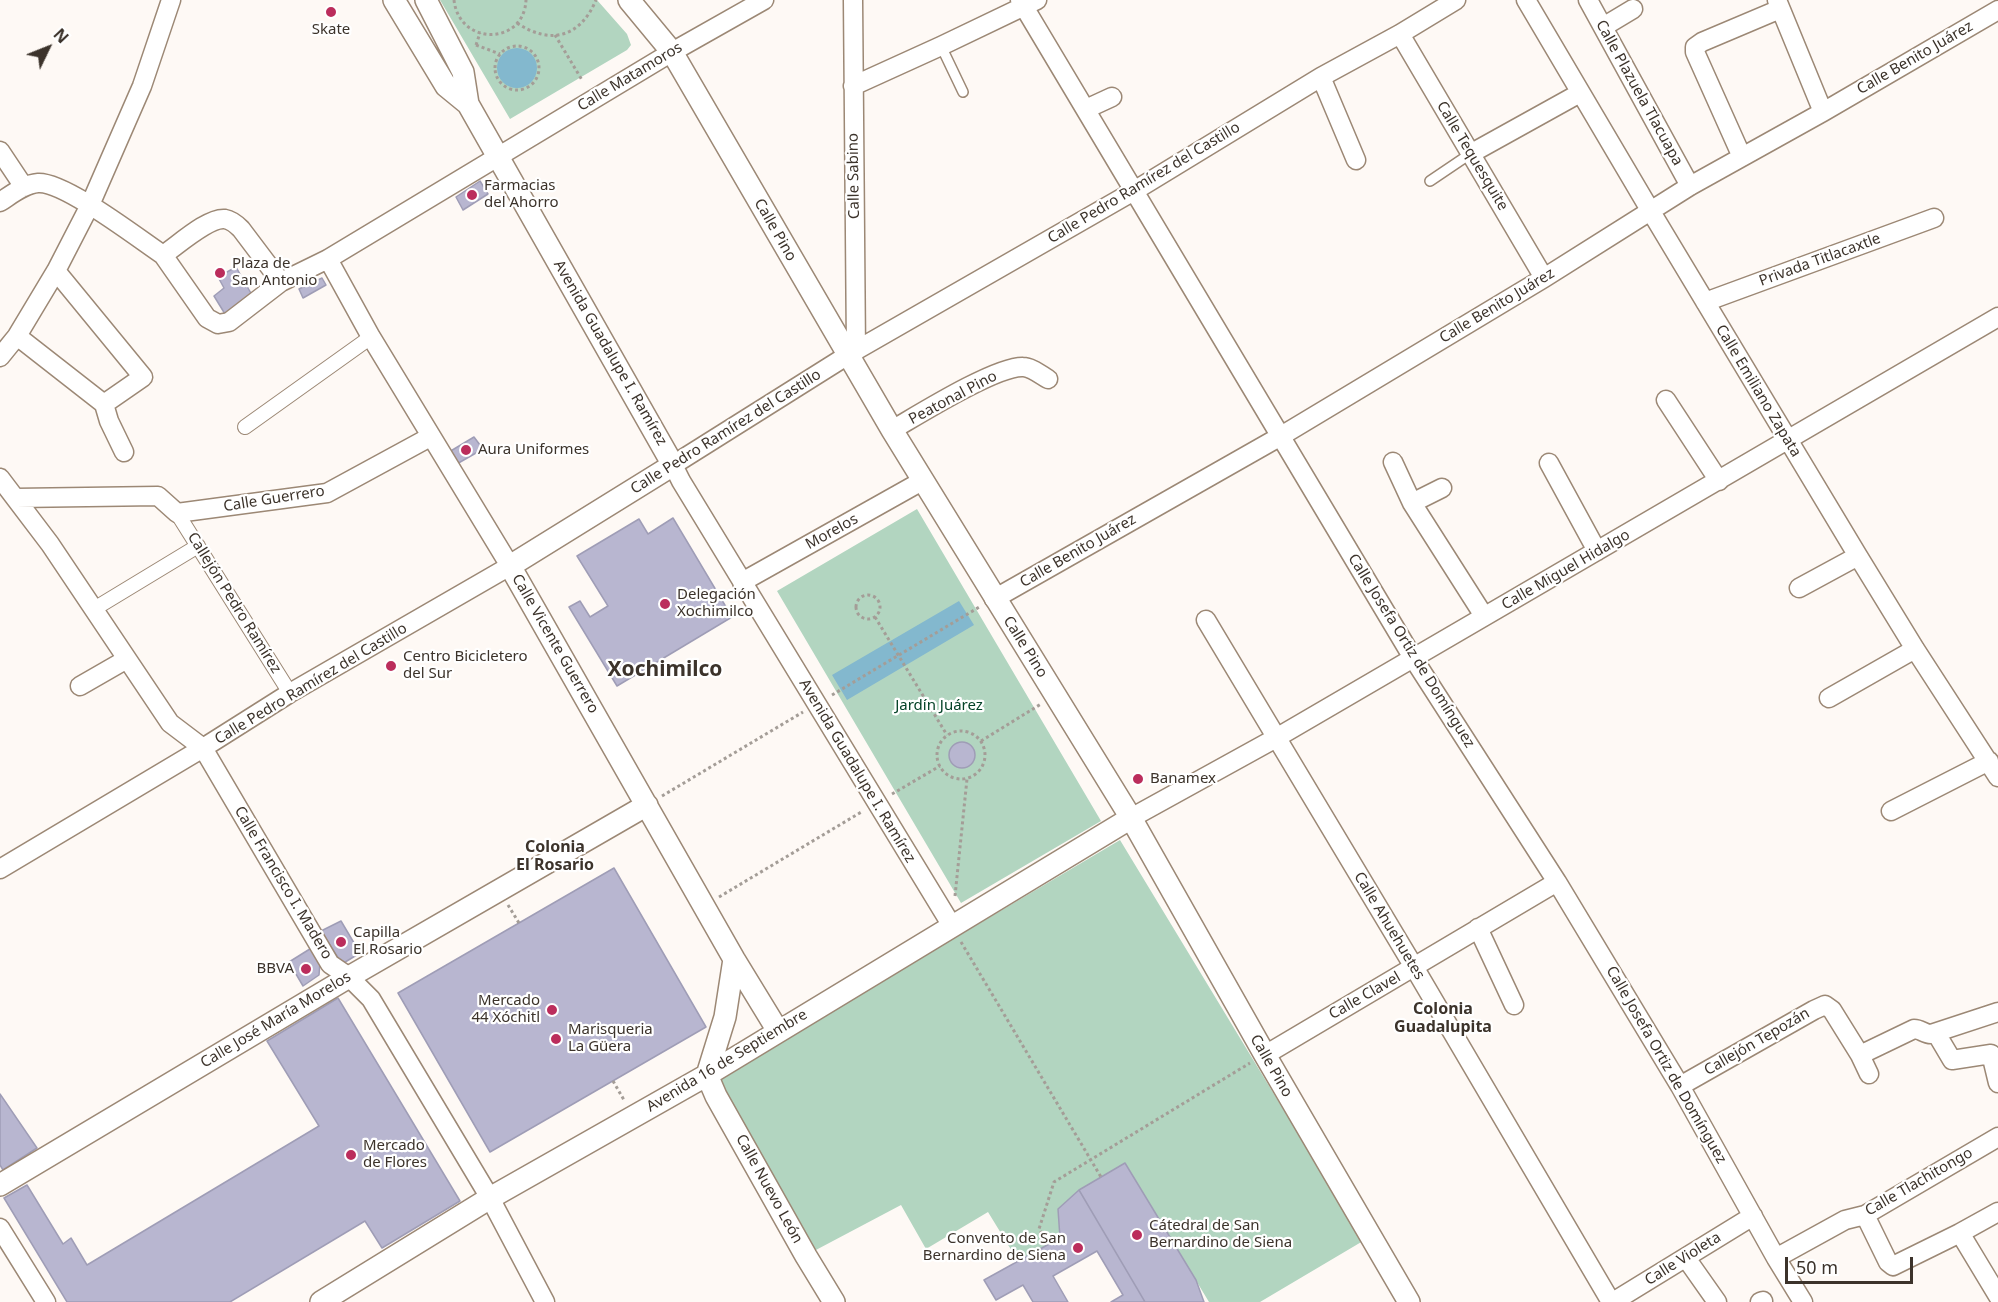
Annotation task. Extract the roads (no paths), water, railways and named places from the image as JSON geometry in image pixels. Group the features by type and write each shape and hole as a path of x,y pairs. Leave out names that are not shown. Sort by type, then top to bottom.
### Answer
{"street":[{"path":"0,357 17,336 56,271 90,205 142,86 170,0"},
{"path":"426,0 463,72 468,104"},
{"name":"Calle Pino","path":"629,0 672,52 852,353 892,430 922,481 1131,818 1265,1055 1409,1302"},
{"name":"Calle Matamoros","path":"163,255 207,318 218,324 229,322 281,282 328,259 672,52 764,0"},
{"name":"Calle Sabino","path":"852,0 852,353"},
{"name":"Calle Pedro Ramírez del Castillo","path":"0,868 203,748 290,693 510,566 852,353 1134,191 1321,77 1456,0"},
{"name":"Calle Emiliano Zapata","path":"1526,0 1788,441 1915,649 1994,769"},
{"name":"Calle Plazuela Tlacuapa","path":"1588,0 1690,186"},
{"name":"Avenida Guadalupe I. Ramírez","path":"393,1 446,86 468,104 681,481 952,926"},
{"path":"853,86 941,46 1027,2"},
{"name":"Calle Josefa Ortiz de Domínguez","path":"1027,2 1134,191 1413,658 1557,882 1680,1086 1803,1302"},
{"path":"1742,156 1695,52 1695,46 1702,42 1779,4 1823,112"},
{"path":"1603,27 1633,9"},
{"name":"Calle Benito Juárez","path":"994,599 1281,436 1544,278 1690,186 1998,10"},
{"name":"Calle Tequesquite","path":"1400,34 1544,278"},
{"path":"1321,77 1356,160"},
{"path":"1470,154 1580,93"},
{"path":"1086,109 1112,97"},
{"path":"0,151 24,187"},
{"path":"0,202 24,187 38,183 54,186 90,205 163,255 211,222 225,219 241,229 281,282"},
{"name":"Privada Titlacaxtle","path":"1705,302 1934,218"},
{"name":"Calle Vicente Guerrero","path":"328,259 430,437 510,566 734,959 778,1031"},
{"path":"56,271 143,377 104,404"},
{"name":"Calle Miguel Hidalgo","path":"1131,818 1276,738 1998,317"},
{"path":"17,336 104,404 124,452"},
{"path":"245,427 371,337"},
{"name":"Peatonal Pino","path":"892,430 955,394 1006,370 1024,367 1048,379"},
{"path":"1666,400 1719,481"},
{"name":"Calle Guerrero","path":"177,513 327,493 430,437"},
{"path":"1393,462 1412,503 1484,616"},
{"path":"1549,463 1598,551"},
{"name":"Calle Francisco I. Madero","path":"0,478 50,544 170,723 203,748 330,964 349,977 371,999 490,1198 545,1302"},
{"name":"Morelos","path":"742,582 922,481"},
{"path":"1412,503 1442,488"},
{"path":"16,498 158,496 177,513"},
{"name":"Callejón Pedro Ramírez","path":"177,513 290,693"},
{"path":"94,609 198,546"},
{"path":"1799,588 1858,556"},
{"name":"Calle Ahuehuetes","path":"1206,620 1414,967 1621,1300"},
{"path":"1828,698 1915,649"},
{"path":"80,686 127,659"},
{"path":"1891,811 1994,769"},
{"name":"Calle José María Morelos","path":"0,1185 349,977 647,805"},
{"name":"Avenida 16 de Septiembre","path":"321,1302 490,1198 707,1075 1131,818"},
{"name":"Calle Clavel","path":"1265,1055 1557,882"},
{"path":"1478,928 1514,1005"},
{"path":"707,1075 725,1017 734,959"},
{"name":"Callejón Tepozán","path":"1680,1086 1825,1005 1833,1010 1869,1074"},
{"path":"1860,1055 1914,1029 1921,1029 1927,1034 1998,1012"},
{"path":"1936,1032 1952,1060 1991,1054 1998,1083"},
{"name":"Calle Nuevo León","path":"707,1075 722,1106 834,1302"},
{"name":"Calle Tlachitongo","path":"1776,1258 1845,1220 1865,1215 1998,1137"},
{"path":"1865,1215 1888,1262 1893,1266 1998,1212"},
{"name":"Calle Violeta","path":"1621,1300 1753,1216"},
{"path":"0,1228 46,1302"},
{"path":"1960,1233 1998,1296"},
{"path":"1686,1258 1717,1302"}],"lane":[{"path":"941,46 963,92"},
{"path":"1430,181 1470,154"}],"water":[{"path":"517,48 531,54 537,68 531,82 517,88 503,82 497,68 503,54"},
{"path":"959,601 974,625 847,700 832,675"}],"place":[{"name":"Skate","path":"331,12"},
{"name":"Farmacias del Ahorro","path":"472,195"},
{"name":"Plaza de San Antonio","path":"220,273"},
{"name":"Aura Uniformes","path":"466,450"},
{"name":"Delegación Xochimilco","path":"665,604"},
{"name":"Centro Bicicletero del Sur","path":"391,666"},
{"name":"Banamex","path":"1138,779"},
{"name":"Capilla El Rosario","path":"341,942"},
{"name":"BBVA","path":"306,969"},
{"name":"Mercado 44 Xóchitl","path":"552,1010"},
{"name":"Marisqueria La Güera","path":"556,1039"},
{"name":"Mercado de Flores","path":"351,1155"},
{"name":"Cátedral de San Bernardino de Siena","path":"1137,1235"},
{"name":"Convento de San Bernardino de Siena","path":"1078,1248"}],"district":[{"name":"Xochimilco","path":"665,670"},
{"name":"Colonia El Rosario","path":"555,856"},
{"name":"Colonia Guadalupita","path":"1443,1018"}],"park label":[{"name":"Jardín Juárez","path":"939,706"}]}
